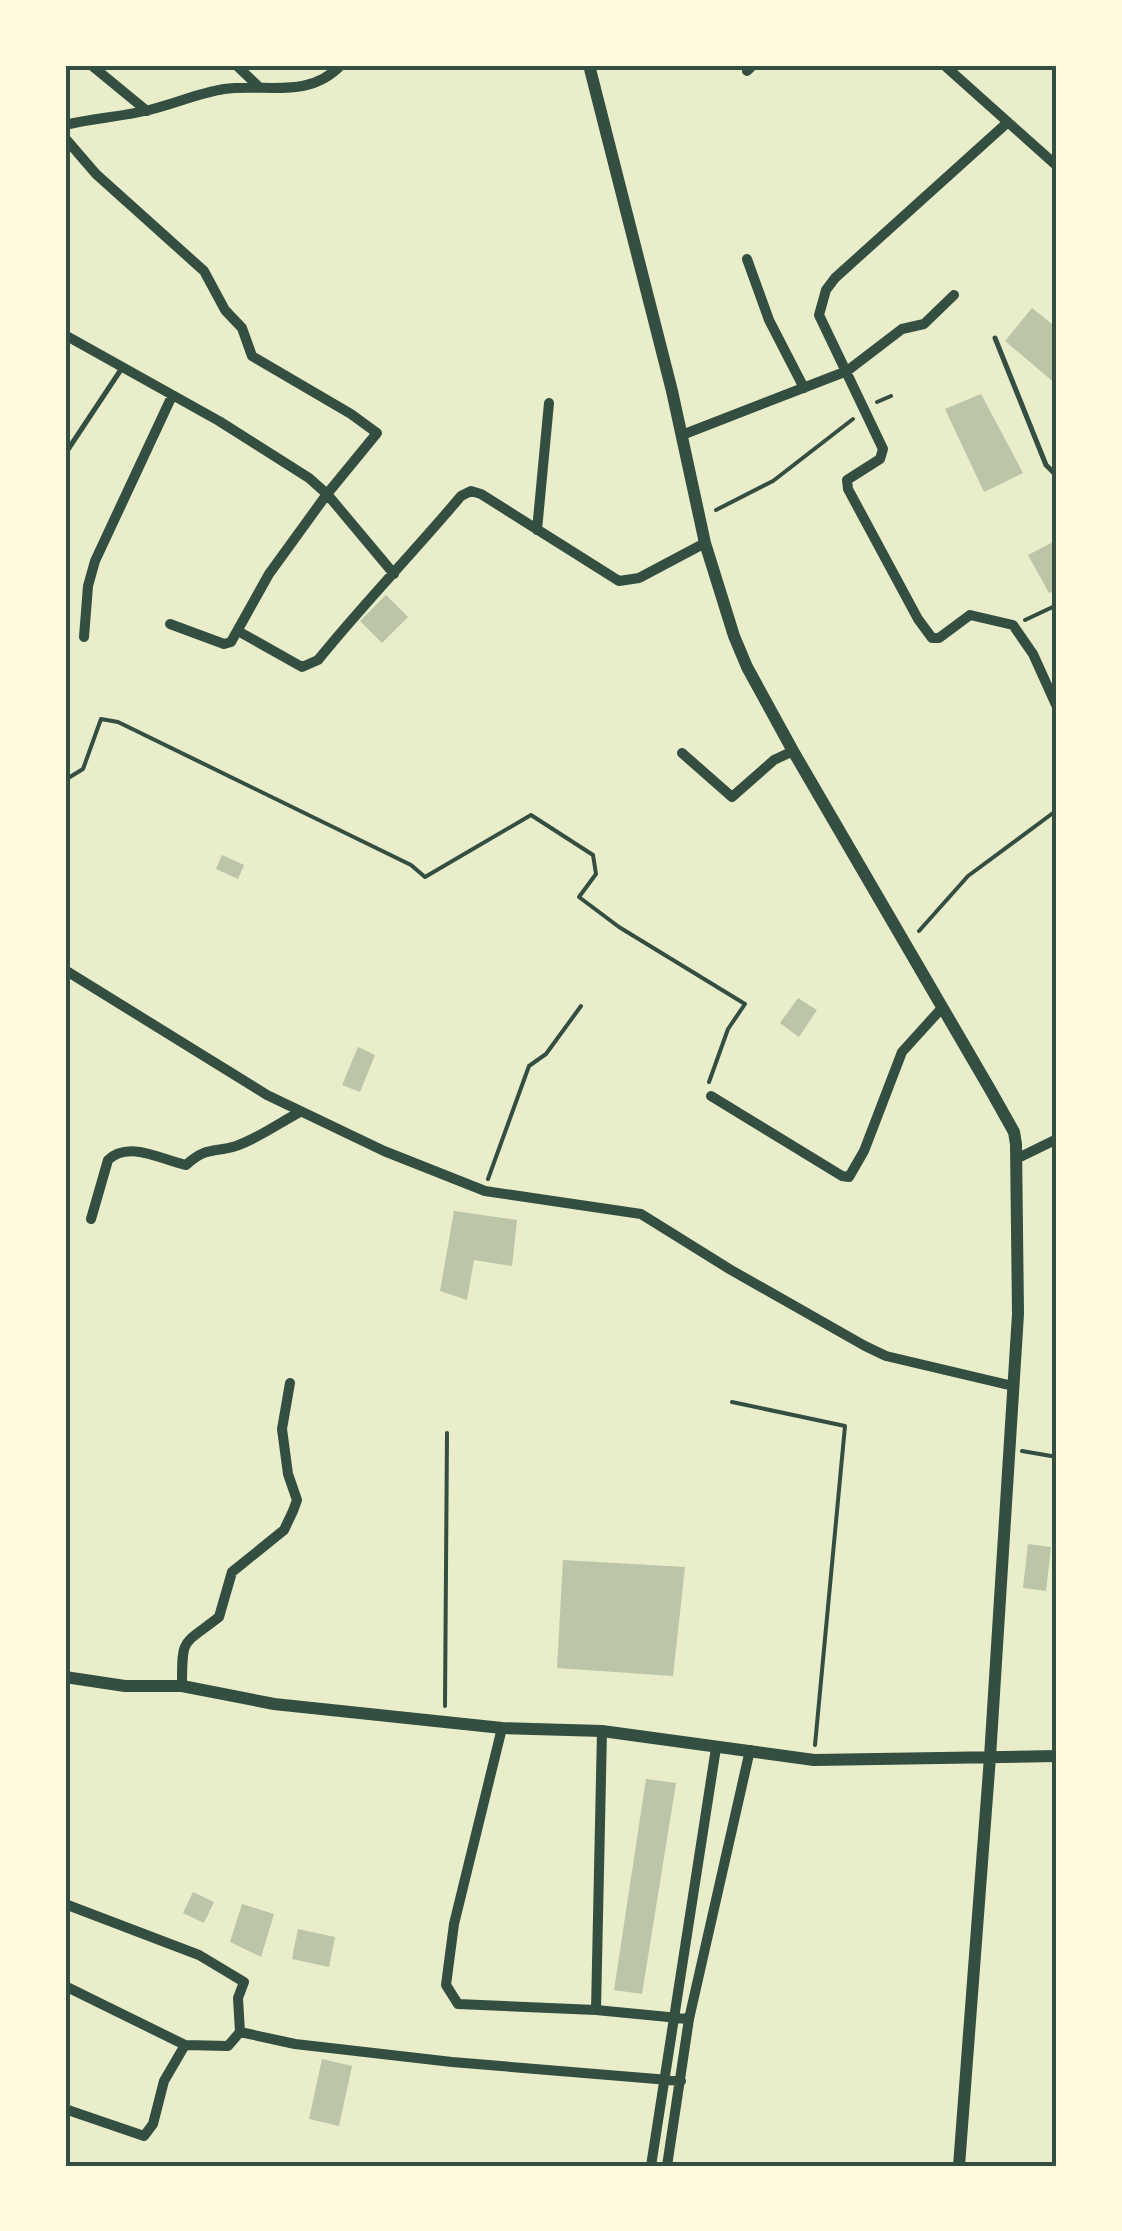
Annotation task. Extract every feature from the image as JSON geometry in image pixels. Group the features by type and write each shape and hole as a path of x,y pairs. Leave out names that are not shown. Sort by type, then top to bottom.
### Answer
{"street":[{"path":"91,65 146,111"},
{"path":"236,65 260,88"},
{"path":"65,125 146,111 221,89 290,90 322,80 341,65"},
{"path":"589,65 705,542 747,667 1014,1132 1018,1158 1018,1287 1013,1386 959,2166"},
{"path":"944,65 1057,166"},
{"path":"1008,122 826,290 820,314 882,450 880,459 847,480 848,489 918,618 932,638 939,638 970,615 1014,625 1033,654 1057,707"},
{"path":"65,138 96,174 204,271 225,310 242,328 252,356 375,429 377,437 327,494 269,574 231,642 224,644 170,624"},
{"path":"747,260 769,320 804,388"},
{"path":"682,435 847,371 902,329 924,324 954,295"},
{"path":"65,335 293,467 327,494 394,574"},
{"path":"84,638 88,586 95,562 172,396"},
{"path":"537,530 549,404"},
{"path":"238,631 302,667 310,665 461,496 471,491 619,582 639,578 705,542"},
{"path":"682,752 728,796 734,797 774,760 793,751"},
{"path":"65,970 300,1112 421,1168 484,1191 641,1214 731,1270 886,1356 1013,1386"},
{"path":"711,1096 842,1176 849,1176 864,1151 902,1052 941,1009"},
{"path":"92,1220 108,1160 114,1154 136,1150 186,1165 214,1148 232,1148 250,1140 300,1112"},
{"path":"1018,1158 1057,1139"},
{"path":"182,1686 182,1647 189,1637 219,1618 232,1572 284,1530 294,1512 297,1500 288,1474 282,1429 290,1383"},
{"path":"65,1676 125,1686 182,1686 274,1704 502,1728 602,1731 814,1760 1057,1756"},
{"path":"502,1728 454,1924 446,1985 458,2004 689,2018"},
{"path":"596,2010 602,1731"},
{"path":"651,2166 716,1748"},
{"path":"667,2166 689,2018 750,1750"},
{"path":"65,1904 199,1955 244,1982 238,1998 240,2032 228,2046 185,2045 65,1986"},
{"path":"240,2032 294,2044 452,2062 681,2082"},
{"path":"65,2108 144,2136 154,2124 164,2081 185,2045"}],"lane":[{"path":"995,338 1046,465 1057,476"},
{"path":"65,454 122,368"}],"path":[{"path":"700,518 773,481 866,408 891,396"},
{"path":"1014,625 1057,605"},
{"path":"65,780 83,769 101,720 118,722 411,865 425,877 531,815 592,854 596,874 579,897 620,927 745,1004 728,1029 708,1083 711,1096"},
{"path":"906,946 968,876 1057,810"},
{"path":"484,1191 529,1066 546,1054 581,1006"},
{"path":"732,1402 845,1426 814,1760"},
{"path":"444,1721 448,1434"},
{"path":"1009,1448 1057,1458"}],"building":[{"path":"1032,308 1057,328 1057,385 1005,341"},
{"path":"981,394 1023,473 984,492 945,409"},
{"path":"1057,540 1057,589 1049,593 1028,555"},
{"path":"386,595 408,617 382,643 360,621"},
{"path":"222,855 244,865 238,879 216,869"},
{"path":"798,998 817,1010 799,1037 780,1023"},
{"path":"358,1047 375,1055 360,1092 342,1085"},
{"path":"454,1211 517,1220 512,1266 474,1260 467,1300 440,1291"},
{"path":"1028,1544 1051,1547 1046,1591 1023,1588"},
{"path":"563,1560 685,1567 673,1676 557,1668"},
{"path":"646,1779 676,1783 642,1994 614,1990"},
{"path":"193,1892 214,1902 204,1923 183,1913"},
{"path":"242,1904 274,1914 261,1957 230,1942"},
{"path":"298,1929 335,1937 329,1967 292,1959"},
{"path":"322,2059 352,2066 339,2126 309,2119"}]}
